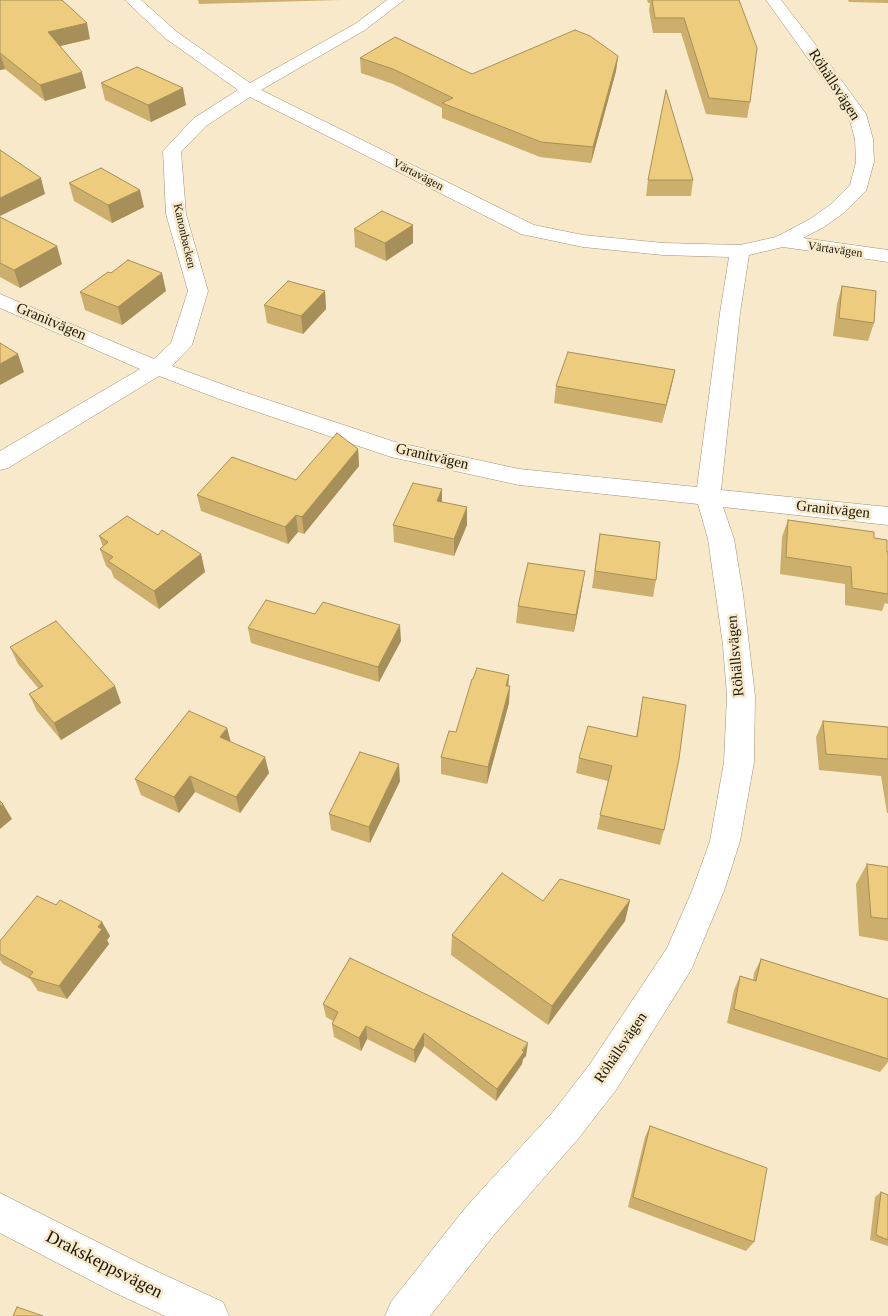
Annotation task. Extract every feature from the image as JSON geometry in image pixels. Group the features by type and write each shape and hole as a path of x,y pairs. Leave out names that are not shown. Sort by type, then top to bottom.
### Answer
{"street":[{"name":"Värtavägen","path":"132,0 171,35 249,90 528,230 583,241 663,249 740,251"},
{"name":"Kanonbacken","path":"0,462 157,368 181,346 198,291 176,214 172,151 200,122 249,90 360,27 397,0"},
{"name":"Röhällsvägen","path":"405,1316 480,1221 565,1126 603,1077 679,959 708,891 725,841 739,762 740,696 737,645 730,594 721,539 708,497 730,313 740,251 783,241 817,224 838,208 859,187 864,162 864,139 856,114 773,0"},
{"name":"Värtavägen","path":"783,241 888,256"},
{"name":"Granitvägen","path":"0,300 157,368 227,394 392,449 519,477 888,516"},
{"name":"Drakskeppsvägen","path":"0,1212 126,1278 210,1316"}],"building":[{"path":"0,0 62,0 87,23 48,32 82,72 40,85 0,53"},
{"path":"652,0 739,0 757,48 750,102 709,98 684,18 655,18"},
{"path":"575,30 590,36 618,56 593,147 541,142 442,103 453,98 393,69 360,58 395,37 472,74"},
{"path":"137,67 183,88 148,105 101,83"},
{"path":"666,90 693,180 648,180"},
{"path":"0,150 6,154 41,178 0,198"},
{"path":"101,168 140,190 108,205 69,183"},
{"path":"382,211 413,225 385,243 354,229"},
{"path":"0,217 57,246 14,270 0,263"},
{"path":"128,260 162,273 118,307 80,292 108,272 111,273"},
{"path":"288,281 325,291 301,316 264,305"},
{"path":"842,286 876,291 874,323 839,318"},
{"path":"0,343 18,354 0,364"},
{"path":"568,352 675,370 666,405 556,386"},
{"path":"337,433 358,449 302,517 296,515 285,527 197,495 232,457 296,480"},
{"path":"413,483 442,489 437,501 467,507 454,539 393,525"},
{"path":"127,516 158,535 162,530 201,554 154,591 108,561 113,557 100,549 108,542 99,536"},
{"path":"788,520 874,532 874,538 887,540 888,594 852,588 851,567 786,557"},
{"path":"600,534 660,542 656,580 595,571"},
{"path":"528,563 585,571 576,615 518,606"},
{"path":"266,600 315,614 323,602 400,625 378,667 248,628"},
{"path":"56,621 115,686 54,723 29,694 43,686 10,647"},
{"path":"477,668 509,675 506,686 510,686 488,767 441,757 449,731 456,732"},
{"path":"643,697 686,705 679,759 664,830 600,815 612,766 579,758 588,726 637,737"},
{"path":"189,711 227,728 220,737 265,757 236,797 190,776 174,797 135,779"},
{"path":"823,721 888,727 888,759 826,754"},
{"path":"360,752 399,764 369,827 329,814"},
{"path":"867,864 888,867 888,919 871,917"},
{"path":"502,873 543,901 560,879 630,900 552,1006 452,935"},
{"path":"37,896 56,905 60,900 102,922 98,927 102,929 59,986 29,977 33,972 0,954 0,941"},
{"path":"350,958 528,1043 522,1050 524,1052 497,1089 424,1033 414,1050 366,1026 359,1038 332,1024 338,1012 323,1004"},
{"path":"761,959 888,999 888,1059 734,1009 740,976 756,981"},
{"path":"650,1126 767,1168 754,1242 633,1197"},
{"path":"881,1192 888,1195 888,1240 876,1235"},
{"path":"17,1307 43,1316 13,1316"}]}
